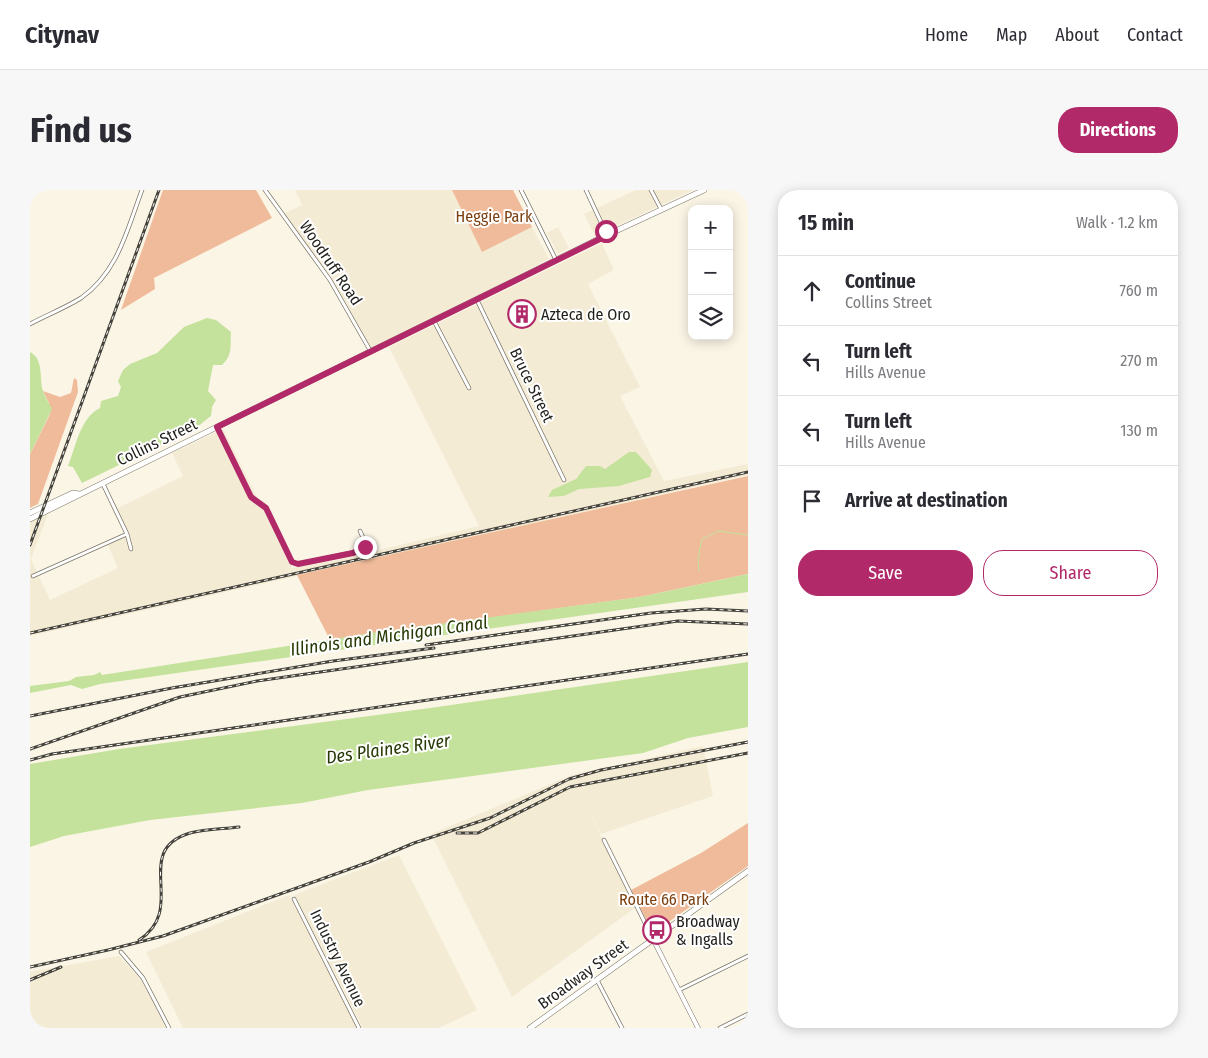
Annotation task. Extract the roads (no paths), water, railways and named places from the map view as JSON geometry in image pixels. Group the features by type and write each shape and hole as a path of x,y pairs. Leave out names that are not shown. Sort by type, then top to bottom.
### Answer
{"main road":[{"name":"Collins Street","path":"30,519 371,353 556,260 704,190"},
{"name":"Collins Street","path":"30,513 73,493 79,494"},
{"name":"Broadway Street","path":"530,1028 748,871"}],"street":[{"path":"30,324 80,298 107,274 120,252 142,190"},
{"name":"Woodruff Road","path":"265,190 330,280 371,353"},
{"path":"521,190 556,260"},
{"path":"586,190 608,235"},
{"path":"652,190 661,209"},
{"name":"Bruce Street","path":"477,300 564,480"},
{"path":"434,321 469,388"},
{"path":"217,427 251,497 266,508 292,562 298,564 360,551 366,544 360,531"},
{"path":"102,483 127,534 131,549"},
{"path":"33,576 127,534"},
{"path":"604,840 698,1028"},
{"name":"Industry Avenue","path":"294,900 358,1028"},
{"path":"121,952 144,978 169,1028"},
{"path":"679,990 748,956"},
{"path":"597,980 622,1028"},
{"path":"720,1028 748,1014"}],"water":[{"path":"207,318 216,320 231,332 228,358 222,365 213,365 208,391 216,400 212,407 211,416 197,427 82,483 73,467 68,466 76,441 88,418 100,408 101,401 118,396 121,387 118,381 123,370 130,364 157,353 184,327"},
{"path":"30,352 39,364 43,391 52,409 30,454"},
{"path":"629,452 636,452 652,470 650,477 619,486 579,489 564,496 548,497 552,490 576,479 586,466 600,466 605,469"},
{"name":"Illinois and Michigan Canal","path":"748,574 748,592 100,684 82,689 71,685 30,693 30,686 69,681 76,677 94,675 100,672 102,675 371,633 640,597"},
{"name":"Des Plaines River","path":"748,662 748,727 688,738 643,753 368,790 302,803 150,820 64,836 30,847 30,764 119,749 430,708"}],"waterway":[{"path":"699,571 698,559 702,539 719,531 748,535"}],"railway":[{"path":"30,545 159,190"},
{"path":"30,633 748,472"},
{"path":"426,645 651,613 706,609 748,611"},
{"path":"30,749 180,697 257,681 678,621 748,624"},
{"path":"30,716 172,688 333,661 434,648"},
{"path":"30,760 52,754 748,654"},
{"path":"30,967 163,936 369,862 414,843 490,818 569,779 601,770 748,742"},
{"path":"457,833 478,833 570,787 748,753"},
{"path":"139,940 153,927 160,912 161,866 164,853 173,841 190,833 239,827"},
{"path":"30,980 61,967"}],"place":[{"name":"Azteca de Oro","path":"522,314"},
{"name":"Broadway & Ingalls","path":"657,930"}],"park label":[{"name":"Heggie Park","path":"494,216"},
{"name":"Route 66 Park","path":"664,899"}]}
